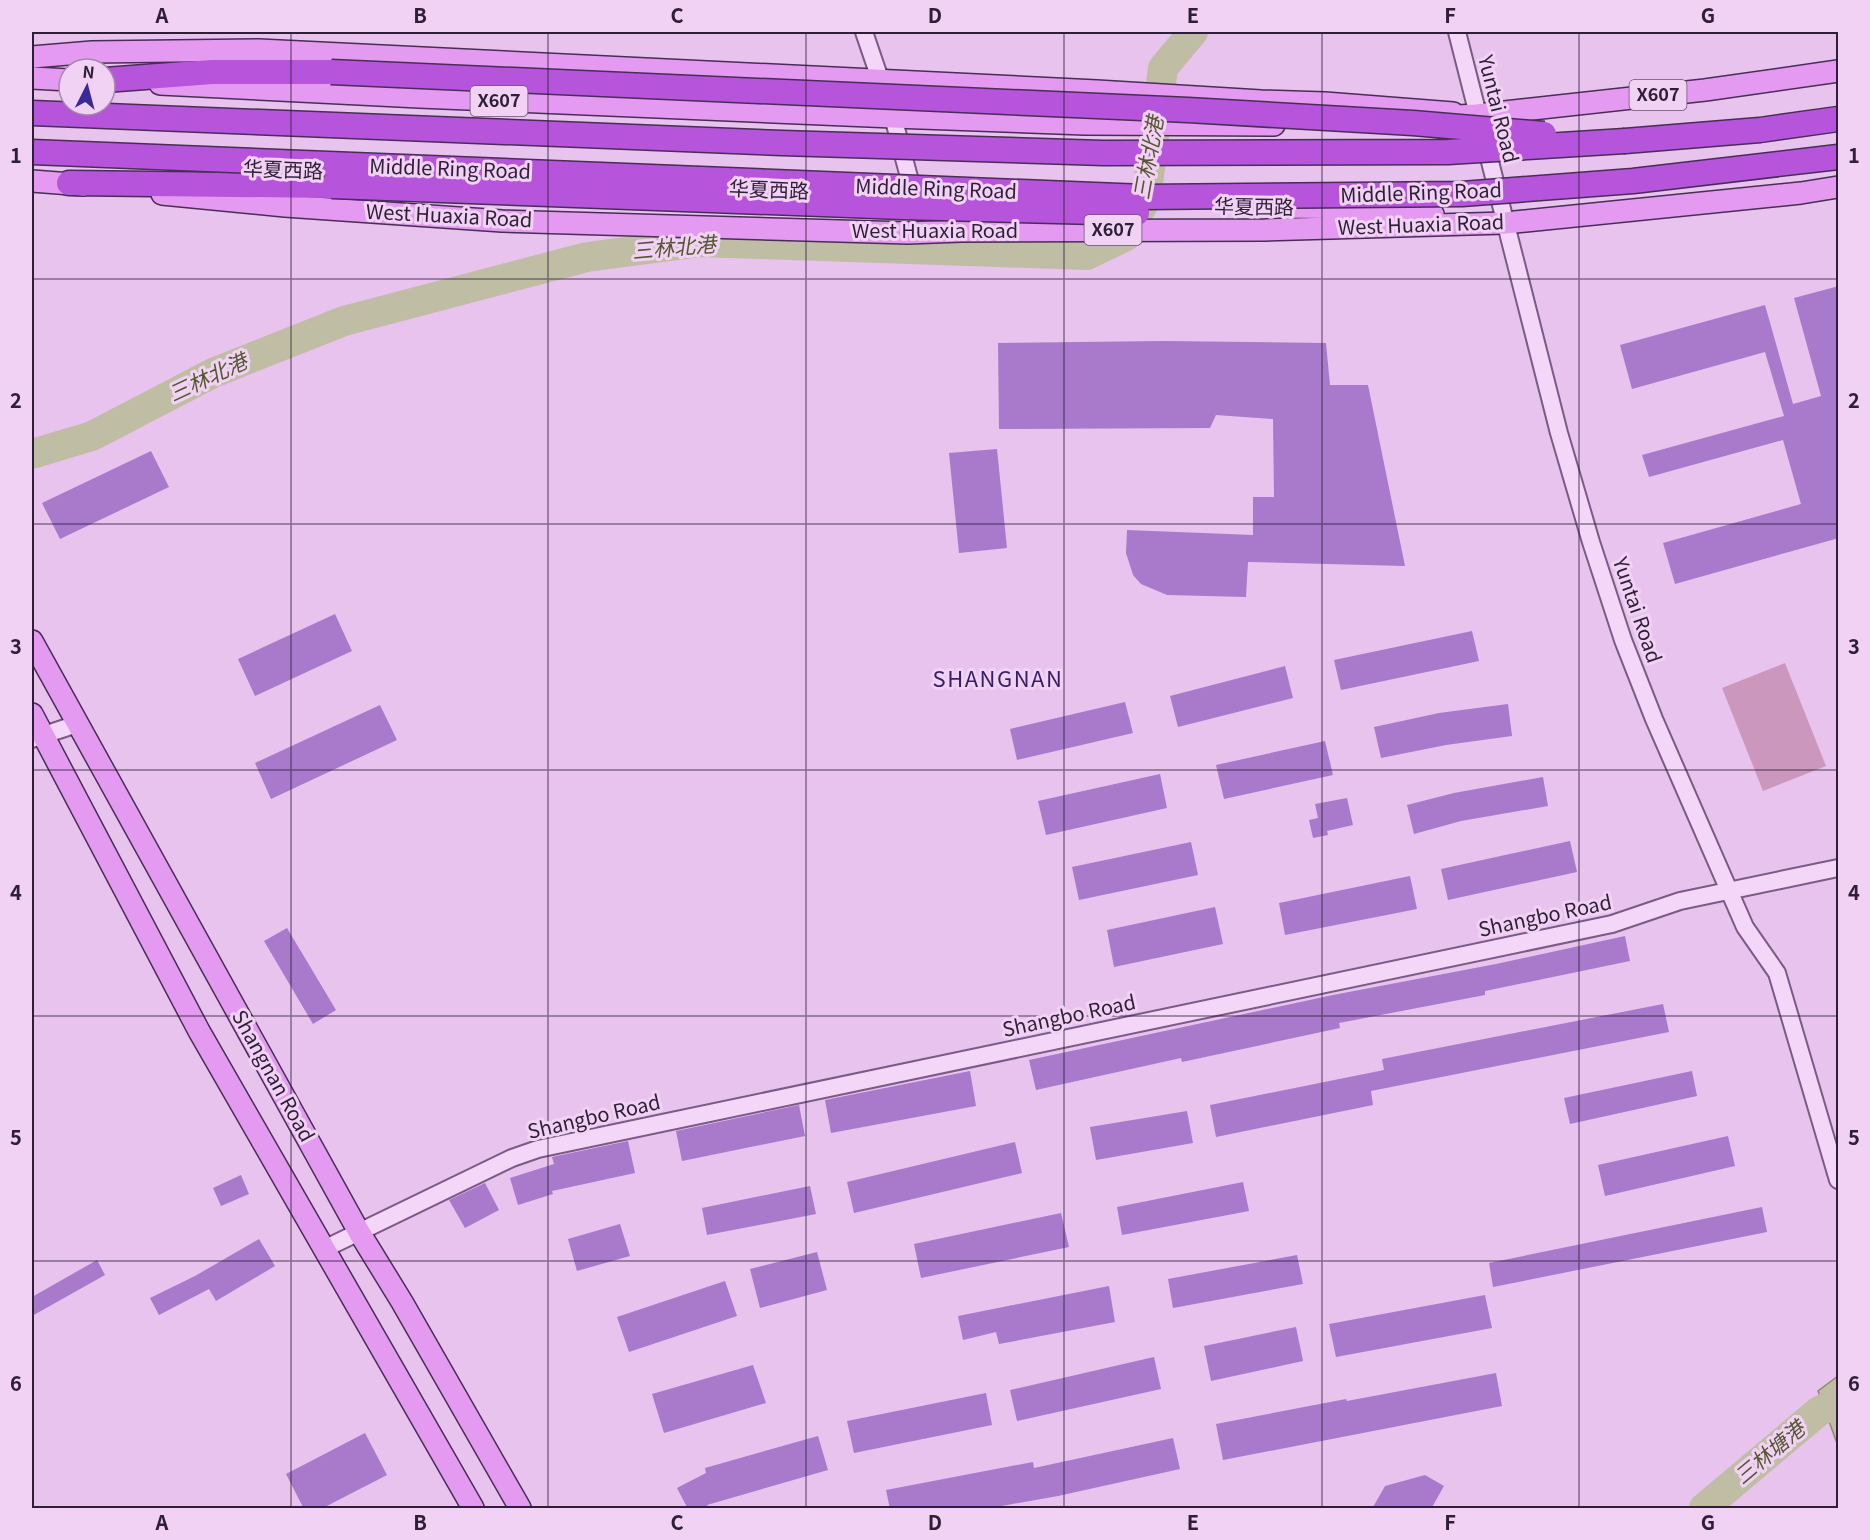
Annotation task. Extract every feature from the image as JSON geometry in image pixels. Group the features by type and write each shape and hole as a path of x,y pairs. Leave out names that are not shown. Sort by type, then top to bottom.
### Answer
{"highway":[{"path":"117,80 212,72 331,72 1200,111 1413,123 1624,141"},
{"name":"Middle Ring Road","path":"32,113 1102,153 1448,152 1760,130 1839,118"},
{"name":"Middle Ring Road","path":"32,152 1144,197 1462,194 1633,181 1839,157"},
{"path":"69,183 332,186 1127,213 1292,208 1462,194"}],"main road":[{"path":"32,57 92,52 260,50 1325,103 1477,115"},
{"name":"X607","path":"117,82 892,117 1085,124 1264,126 1477,115 1705,90 1839,71"},
{"path":"32,78 57,79"},
{"name":"华夏西路","path":"32,159 1121,206 1381,208 1505,223"},
{"name":"West Huaxia Road","path":"32,181 285,206 502,221 908,233 1265,230 1505,223 1801,193 1839,187"},
{"name":"Shangnan Road","path":"32,641 359,1232 402,1302 520,1509"},
{"name":"Shangnan Road","path":"32,714 37,737 199,1031 473,1509"}],"street":[{"path":"864,32 881,80 914,196"},
{"name":"Yuntai Road","path":"1457,32 1559,433 1623,640 1654,719 1745,927 1777,973 1839,1180"},
{"path":"37,737 77,724"},
{"name":"Shangbo Road","path":"324,1249 512,1158 538,1149 1612,924 1680,901 1839,868"}],"shaded area":[{"path":"1785,663 1826,766 1763,791 1722,688"},
{"path":"1838,1376 1838,1446 1818,1391"}],"building":[{"path":"1839,286 1839,538 1675,584 1663,543 1801,504 1783,440 1649,477 1642,455 1784,416 1765,352 1632,389 1620,345 1765,305 1793,404 1821,396 1794,298"},
{"path":"1163,341 1326,343 1330,385 1368,385 1405,566 1248,562 1246,597 1167,595 1141,584 1133,575 1126,553 1127,530 1253,535 1253,497 1274,497 1273,419 1216,415 1210,428 999,429 998,343"},
{"path":"997,449 1007,548 959,553 949,453"},
{"path":"151,451 169,487 60,539 42,503"},
{"path":"335,614 352,651 255,696 238,659"},
{"path":"1472,631 1479,661 1341,690 1334,660"},
{"path":"1285,666 1293,698 1178,727 1170,696"},
{"path":"1125,702 1133,733 1017,760 1010,729"},
{"path":"1508,704 1512,736 1446,745 1381,758 1374,727 1439,713"},
{"path":"380,705 397,740 271,799 255,763"},
{"path":"1325,741 1333,775 1224,799 1216,765"},
{"path":"1160,774 1167,808 1046,835 1038,801"},
{"path":"1543,777 1548,806 1461,821 1414,834 1407,805 1454,793"},
{"path":"1347,798 1353,825 1327,831 1328,835 1313,838 1309,820 1318,818 1315,804"},
{"path":"1570,841 1577,872 1448,900 1441,869"},
{"path":"1191,842 1198,875 1079,900 1072,867"},
{"path":"1410,876 1417,909 1285,935 1279,903"},
{"path":"1215,907 1223,944 1114,967 1107,930"},
{"path":"287,928 336,1010 313,1024 264,941"},
{"path":"1625,936 1630,961 1485,991 1485,995 1339,1023 1340,1028 1182,1062 1181,1058 1036,1090 1029,1060"},
{"path":"1663,1004 1669,1032 1371,1091 1373,1105 1216,1137 1210,1105 1384,1070 1382,1059"},
{"path":"970,1071 976,1106 831,1133 825,1100"},
{"path":"1692,1071 1697,1096 1570,1124 1564,1098"},
{"path":"799,1105 805,1136 682,1161 676,1131"},
{"path":"1187,1111 1193,1143 1096,1160 1090,1127"},
{"path":"1728,1136 1735,1166 1605,1196 1598,1165"},
{"path":"628,1141 635,1173 552,1191 553,1194 518,1205 510,1178 554,1164 552,1157"},
{"path":"1015,1142 1022,1173 854,1213 847,1182"},
{"path":"241,1175 249,1194 221,1206 213,1188"},
{"path":"1243,1182 1249,1211 1122,1235 1117,1207"},
{"path":"485,1183 499,1210 465,1228 449,1200"},
{"path":"810,1186 816,1214 707,1235 702,1208"},
{"path":"1762,1207 1767,1232 1493,1287 1489,1263"},
{"path":"1061,1213 1069,1247 921,1278 914,1244"},
{"path":"620,1224 630,1256 577,1271 568,1239"},
{"path":"259,1239 275,1266 216,1301 209,1289 159,1315 150,1298 195,1276"},
{"path":"817,1252 827,1290 760,1308 750,1269"},
{"path":"1297,1255 1303,1284 1173,1308 1168,1279"},
{"path":"97,1260 105,1275 32,1316 32,1297"},
{"path":"725,1281 737,1316 629,1352 617,1317"},
{"path":"1109,1286 1115,1322 999,1344 996,1332 963,1340 958,1316"},
{"path":"1485,1295 1492,1328 1336,1357 1329,1324"},
{"path":"1296,1327 1303,1361 1211,1381 1204,1346"},
{"path":"1154,1357 1161,1389 1017,1421 1010,1390"},
{"path":"753,1365 766,1403 664,1433 652,1394"},
{"path":"1496,1373 1502,1406 1223,1460 1216,1424"},
{"path":"986,1393 992,1425 854,1453 847,1421"},
{"path":"365,1433 387,1475 321,1509 304,1509 286,1474"},
{"path":"818,1436 828,1470 707,1505 709,1509 688,1509 677,1488 706,1473 705,1468"},
{"path":"1173,1438 1180,1469 1058,1496 985,1509 890,1509 886,1490 1033,1462 1034,1468"},
{"path":"1425,1475 1444,1486 1431,1509 1372,1509 1385,1486"}],"waterway":[{"name":"三林北港","path":"32,454 92,436 213,373 344,321 587,257 701,242 1087,255 1126,236 1146,199 1163,68 1193,32"},
{"name":"三林塘港","path":"1704,1508 1818,1412 1838,1401"}],"district":[{"name":"SHANGNAN","path":"998,679"}]}
